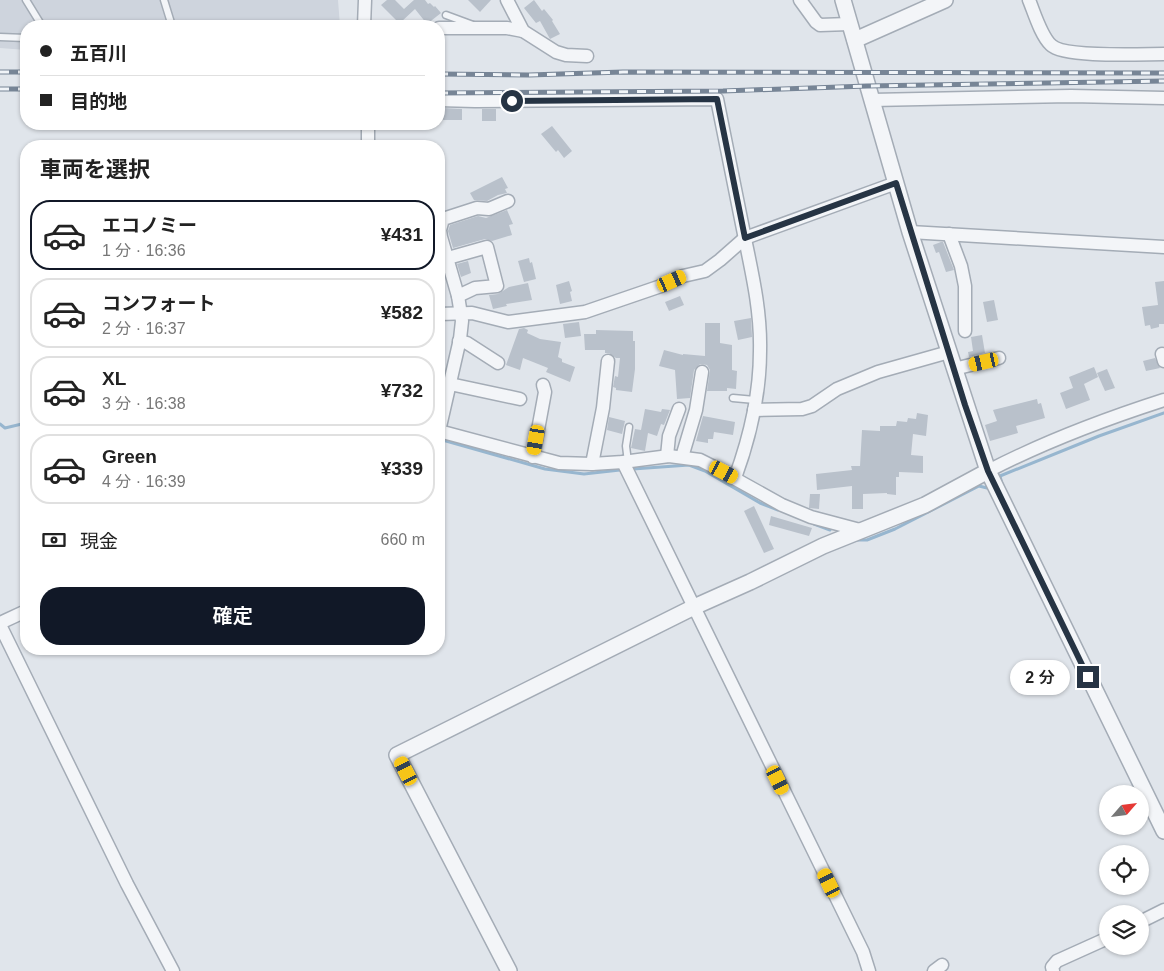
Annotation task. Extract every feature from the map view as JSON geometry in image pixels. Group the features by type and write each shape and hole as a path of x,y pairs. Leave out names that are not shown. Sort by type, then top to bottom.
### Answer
{"street":[{"path":"364,20 365,0"},
{"path":"507,0 523,31"},
{"path":"800,0 820,25 849,24"},
{"path":"843,0 910,232 988,471 1164,831"},
{"path":"854,40 945,0"},
{"path":"1029,0 1046,39 1051,46 1059,50 1110,55 1164,54"},
{"path":"445,28 507,28 523,31 556,52 566,55 587,56"},
{"path":"872,100 1071,96 1164,98"},
{"path":"445,100 717,99 758,305 760,332 760,366 751,429 735,478"},
{"path":"445,314 472,313 508,322 585,312 683,276 705,271 745,238 896,183"},
{"path":"445,218 477,208 489,209 508,202"},
{"path":"910,232 1164,247"},
{"path":"949,234 966,286 965,331"},
{"path":"445,405 459,342 461,313 458,296 446,266 488,247 497,286 475,288 458,296"},
{"path":"459,342 467,344 498,363"},
{"path":"755,405 802,409 812,406 836,389 878,372 948,352"},
{"path":"954,370 999,358"},
{"path":"592,464 603,408 608,361"},
{"path":"682,457 696,410 702,372"},
{"path":"450,384 520,399"},
{"path":"533,457 545,392 543,385"},
{"path":"509,971 398,755 823,546 925,505 1017,456 1164,400"},
{"path":"667,456 669,436 679,409"},
{"path":"445,433 559,463 625,462 667,456 700,460 796,511 810,517 860,530"},
{"path":"625,462 694,608 858,943 869,971"},
{"path":"20,614 0,624 127,884 172,971"},
{"path":"1149,918 1164,910"},
{"path":"1053,971 1052,967 1058,961 1099,942"}],"lane":[{"path":"26,0 38,20"},
{"path":"164,0 170,20"},
{"path":"446,15 471,23 478,28"},
{"path":"0,37 20,38"},
{"path":"733,398 755,405"},
{"path":"625,462 629,427"}],"shaded area":[{"path":"0,0 338,0 340,20 20,20 20,50 0,48"}],"building":[{"path":"387,0 395,0 404,9 414,0 425,0 428,4 430,3 435,6 441,13 432,20 424,20 415,9 403,20 396,20 381,5"},
{"path":"468,0 491,0 480,12"},
{"path":"534,0 542,11 544,9 553,20 560,34 550,39 540,21 536,23 524,8"},
{"path":"445,108 462,109 462,120 445,120"},
{"path":"482,109 496,109 496,121 482,121"},
{"path":"552,126 572,151 564,158 558,150 556,152 541,134"},
{"path":"502,177 508,188 505,189 507,193 487,201 474,200 470,193"},
{"path":"507,210 513,224 509,225 512,235 492,241 485,239 453,248 448,231 450,225 478,216 486,218"},
{"path":"943,242 954,270 946,272 939,252 936,253 933,245"},
{"path":"529,258 530,263 532,262 536,279 524,282 518,261"},
{"path":"468,261 471,273 461,277 457,264"},
{"path":"569,281 572,301 560,304 556,285"},
{"path":"1164,281 1164,324 1159,324 1159,327 1151,329 1150,325 1145,326 1142,307 1158,305 1155,282"},
{"path":"528,283 532,300 506,304 507,306 493,309 489,295 498,294 509,287"},
{"path":"680,296 684,305 669,311 665,302"},
{"path":"994,300 998,320 987,322 983,302"},
{"path":"751,318 752,337 738,340 734,321"},
{"path":"579,322 581,336 565,338 563,324"},
{"path":"705,323 720,323 720,343 732,345 732,370 737,371 736,389 727,388 727,391 707,391 710,370 707,365 700,364 694,370 690,398 677,399 675,370 659,366 664,350 683,355 705,356"},
{"path":"524,328 528,330 527,333 540,339 561,342 558,357 562,359 562,362 575,367 570,382 546,372 548,368 523,358 520,370 506,365 519,329"},
{"path":"596,330 633,331 635,369 632,392 616,390 613,387 615,376 618,377 620,358 605,353 605,350 585,350 584,334 596,334"},
{"path":"982,335 985,353 969,357 968,352 973,351 971,337"},
{"path":"1155,358 1160,368 1146,371 1143,361"},
{"path":"1094,367 1098,377 1084,384 1090,400 1066,409 1060,393 1073,388 1069,377"},
{"path":"1107,369 1115,388 1105,391 1097,373"},
{"path":"1037,399 1038,404 1041,403 1045,418 1016,426 1018,433 990,441 985,425 997,421 993,410"},
{"path":"645,409 661,412 662,409 670,410 664,425 661,424 657,436 648,433 645,451 631,448 635,429 641,430"},
{"path":"917,413 928,415 926,436 913,434 911,455 923,456 923,473 899,472 899,477 896,477 896,495 887,493 863,494 863,509 852,509 852,486 817,490 816,474 852,470 851,466 860,466 862,430 880,431 880,426 896,426 897,421 907,422 908,418 916,419"},
{"path":"703,416 735,422 733,435 714,432 713,439 708,439 708,443 696,441"},
{"path":"609,417 625,421 622,434 607,430"},
{"path":"810,494 820,494 819,509 809,508"},
{"path":"754,506 774,549 764,553 744,511"},
{"path":"771,516 812,528 809,536 769,525"}],"waterway":[{"path":"1002,484 1000,476 1099,436 1164,413"},
{"path":"0,424 5,428 20,424"},
{"path":"445,441 545,469 584,474 620,470"},
{"path":"633,469 689,465 705,471 760,503 778,510"},
{"path":"855,540 867,540 895,529 979,486 991,489"},
{"path":"814,524 830,530"}],"railway":[{"path":"0,72 20,72"},
{"path":"445,74 529,75 623,72 1164,73"},
{"path":"445,93 723,91 867,86 1164,81"},
{"path":"0,89 20,89"}],"route":[{"path":"512,101 717,99 745,238 896,183 965,405 988,471 1088,677"}]}
